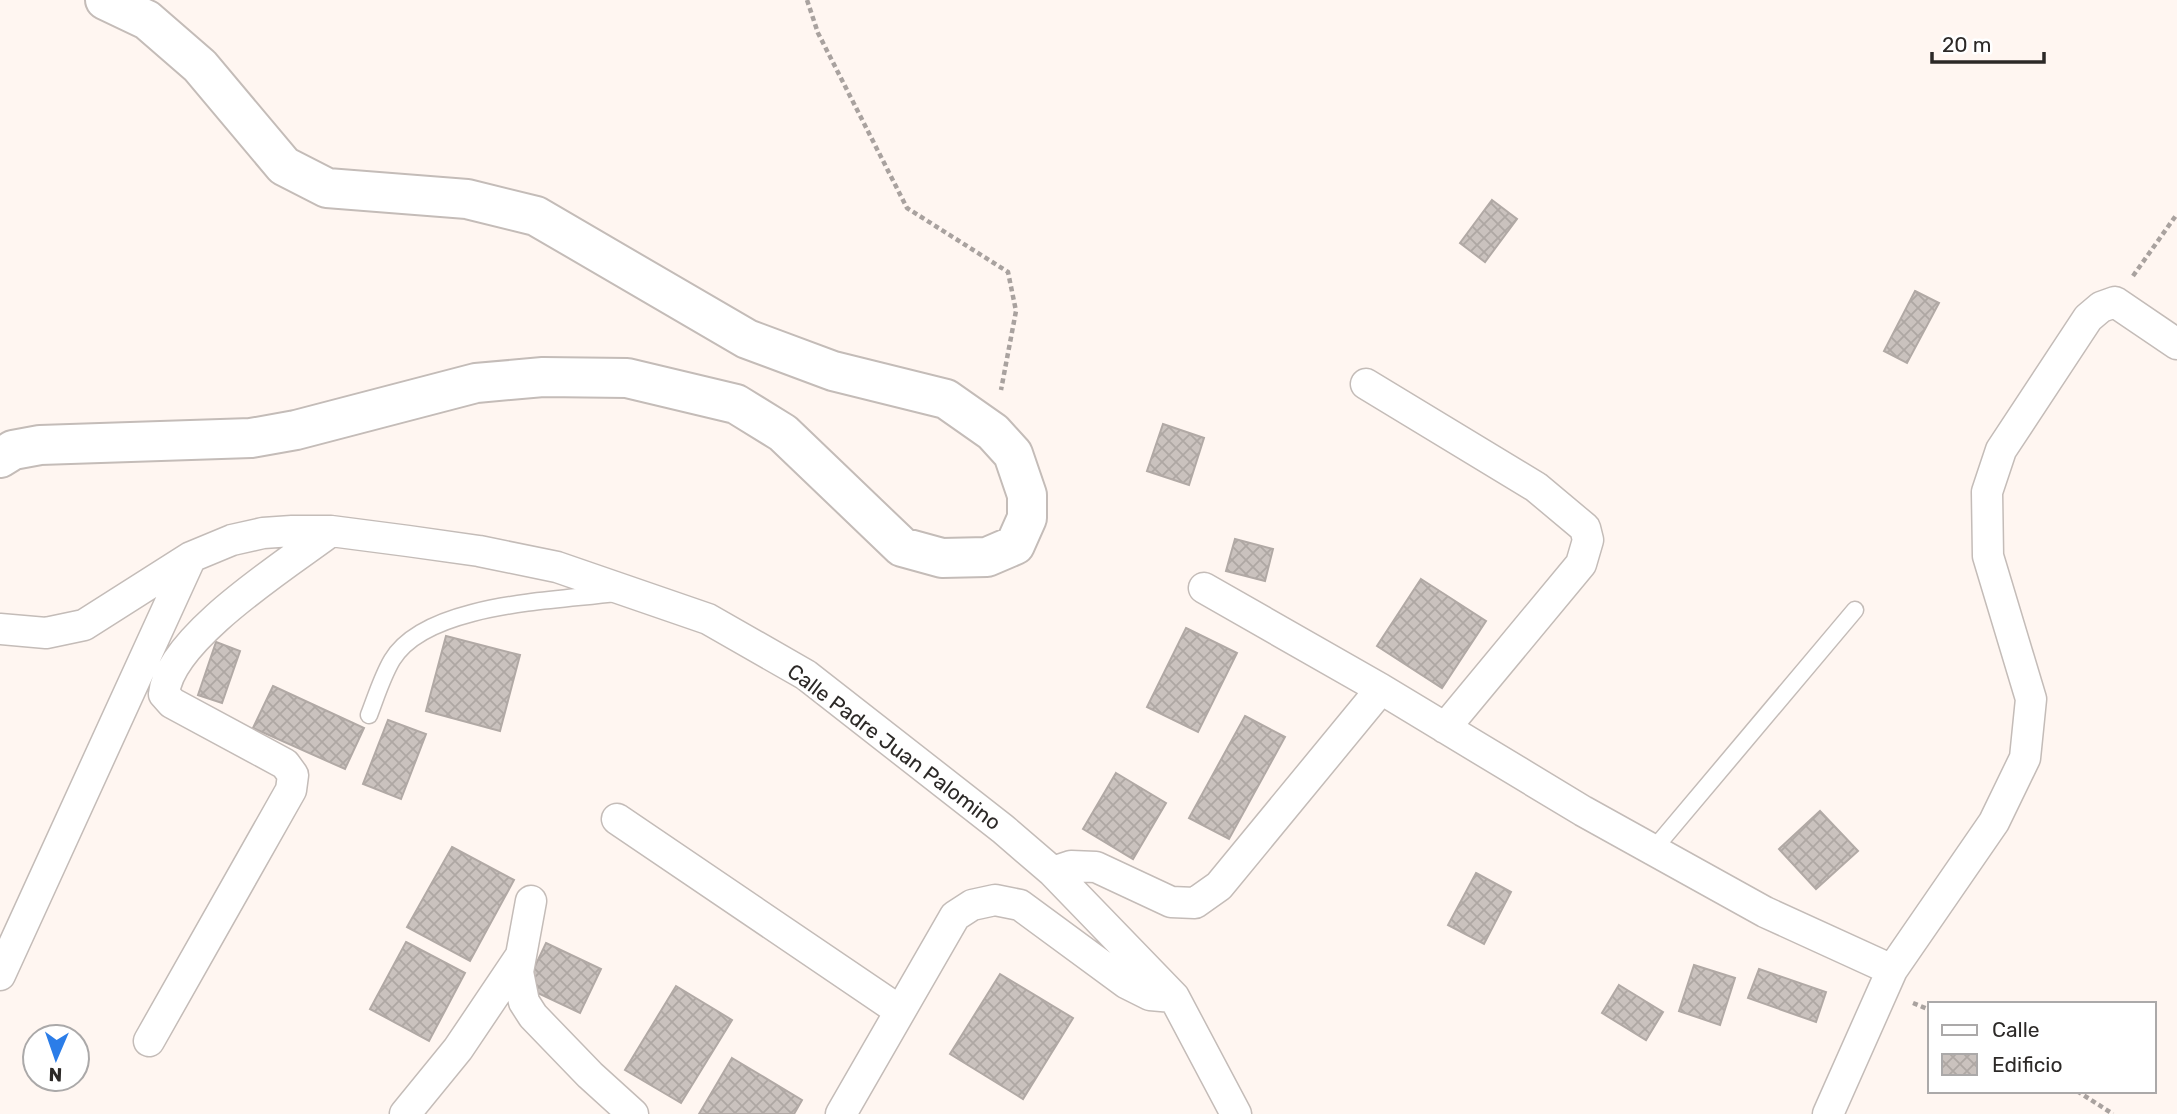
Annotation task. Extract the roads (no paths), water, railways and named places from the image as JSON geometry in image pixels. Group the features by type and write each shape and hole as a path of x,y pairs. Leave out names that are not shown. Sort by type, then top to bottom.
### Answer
{"street":[{"path":"0,458 13,450 40,445 251,438 296,430 476,383 543,377 627,378 736,404 783,433 902,547 942,558 987,557 1015,545 1027,518 1027,495 1013,454 993,432 946,399 833,371 747,339 536,215 467,199 327,188 284,166 200,66 147,20 105,0"},
{"path":"1828,1114 1892,970 1994,822 2025,758 2031,699 1988,556 1987,492 2001,450 2088,318 2101,307 2115,302 2177,344"},
{"path":"1366,384 1536,488 1584,528 1588,540 1581,564 1445,728"},
{"path":"149,1041 291,790 293,775 285,764 172,703 164,694 166,682 181,654 213,622 331,531"},
{"name":"Calle Padre Juan Palomino","path":"0,628 46,633 83,625 191,557 232,540 263,533 331,531 557,566 708,619 806,675 1003,829 1053,873 1174,997 1236,1114"},
{"path":"0,975 191,557"},
{"path":"1204,589 1381,689 1653,850 1765,912 1892,970"},
{"path":"1053,873 1071,866 1096,867 1171,902 1195,903 1219,886 1381,689"},
{"path":"617,819 900,1012"},
{"path":"841,1114 955,916 972,905 995,900 1020,905 1126,983 1150,995 1174,997"},
{"path":"531,901 518,972 524,1002 533,1016 590,1075 633,1114"},
{"path":"405,1114 458,1049 520,957"}],"lane":[{"path":"369,715 393,659 414,637 453,618 495,608 632,592"},
{"path":"1653,850 1855,610"}]}
